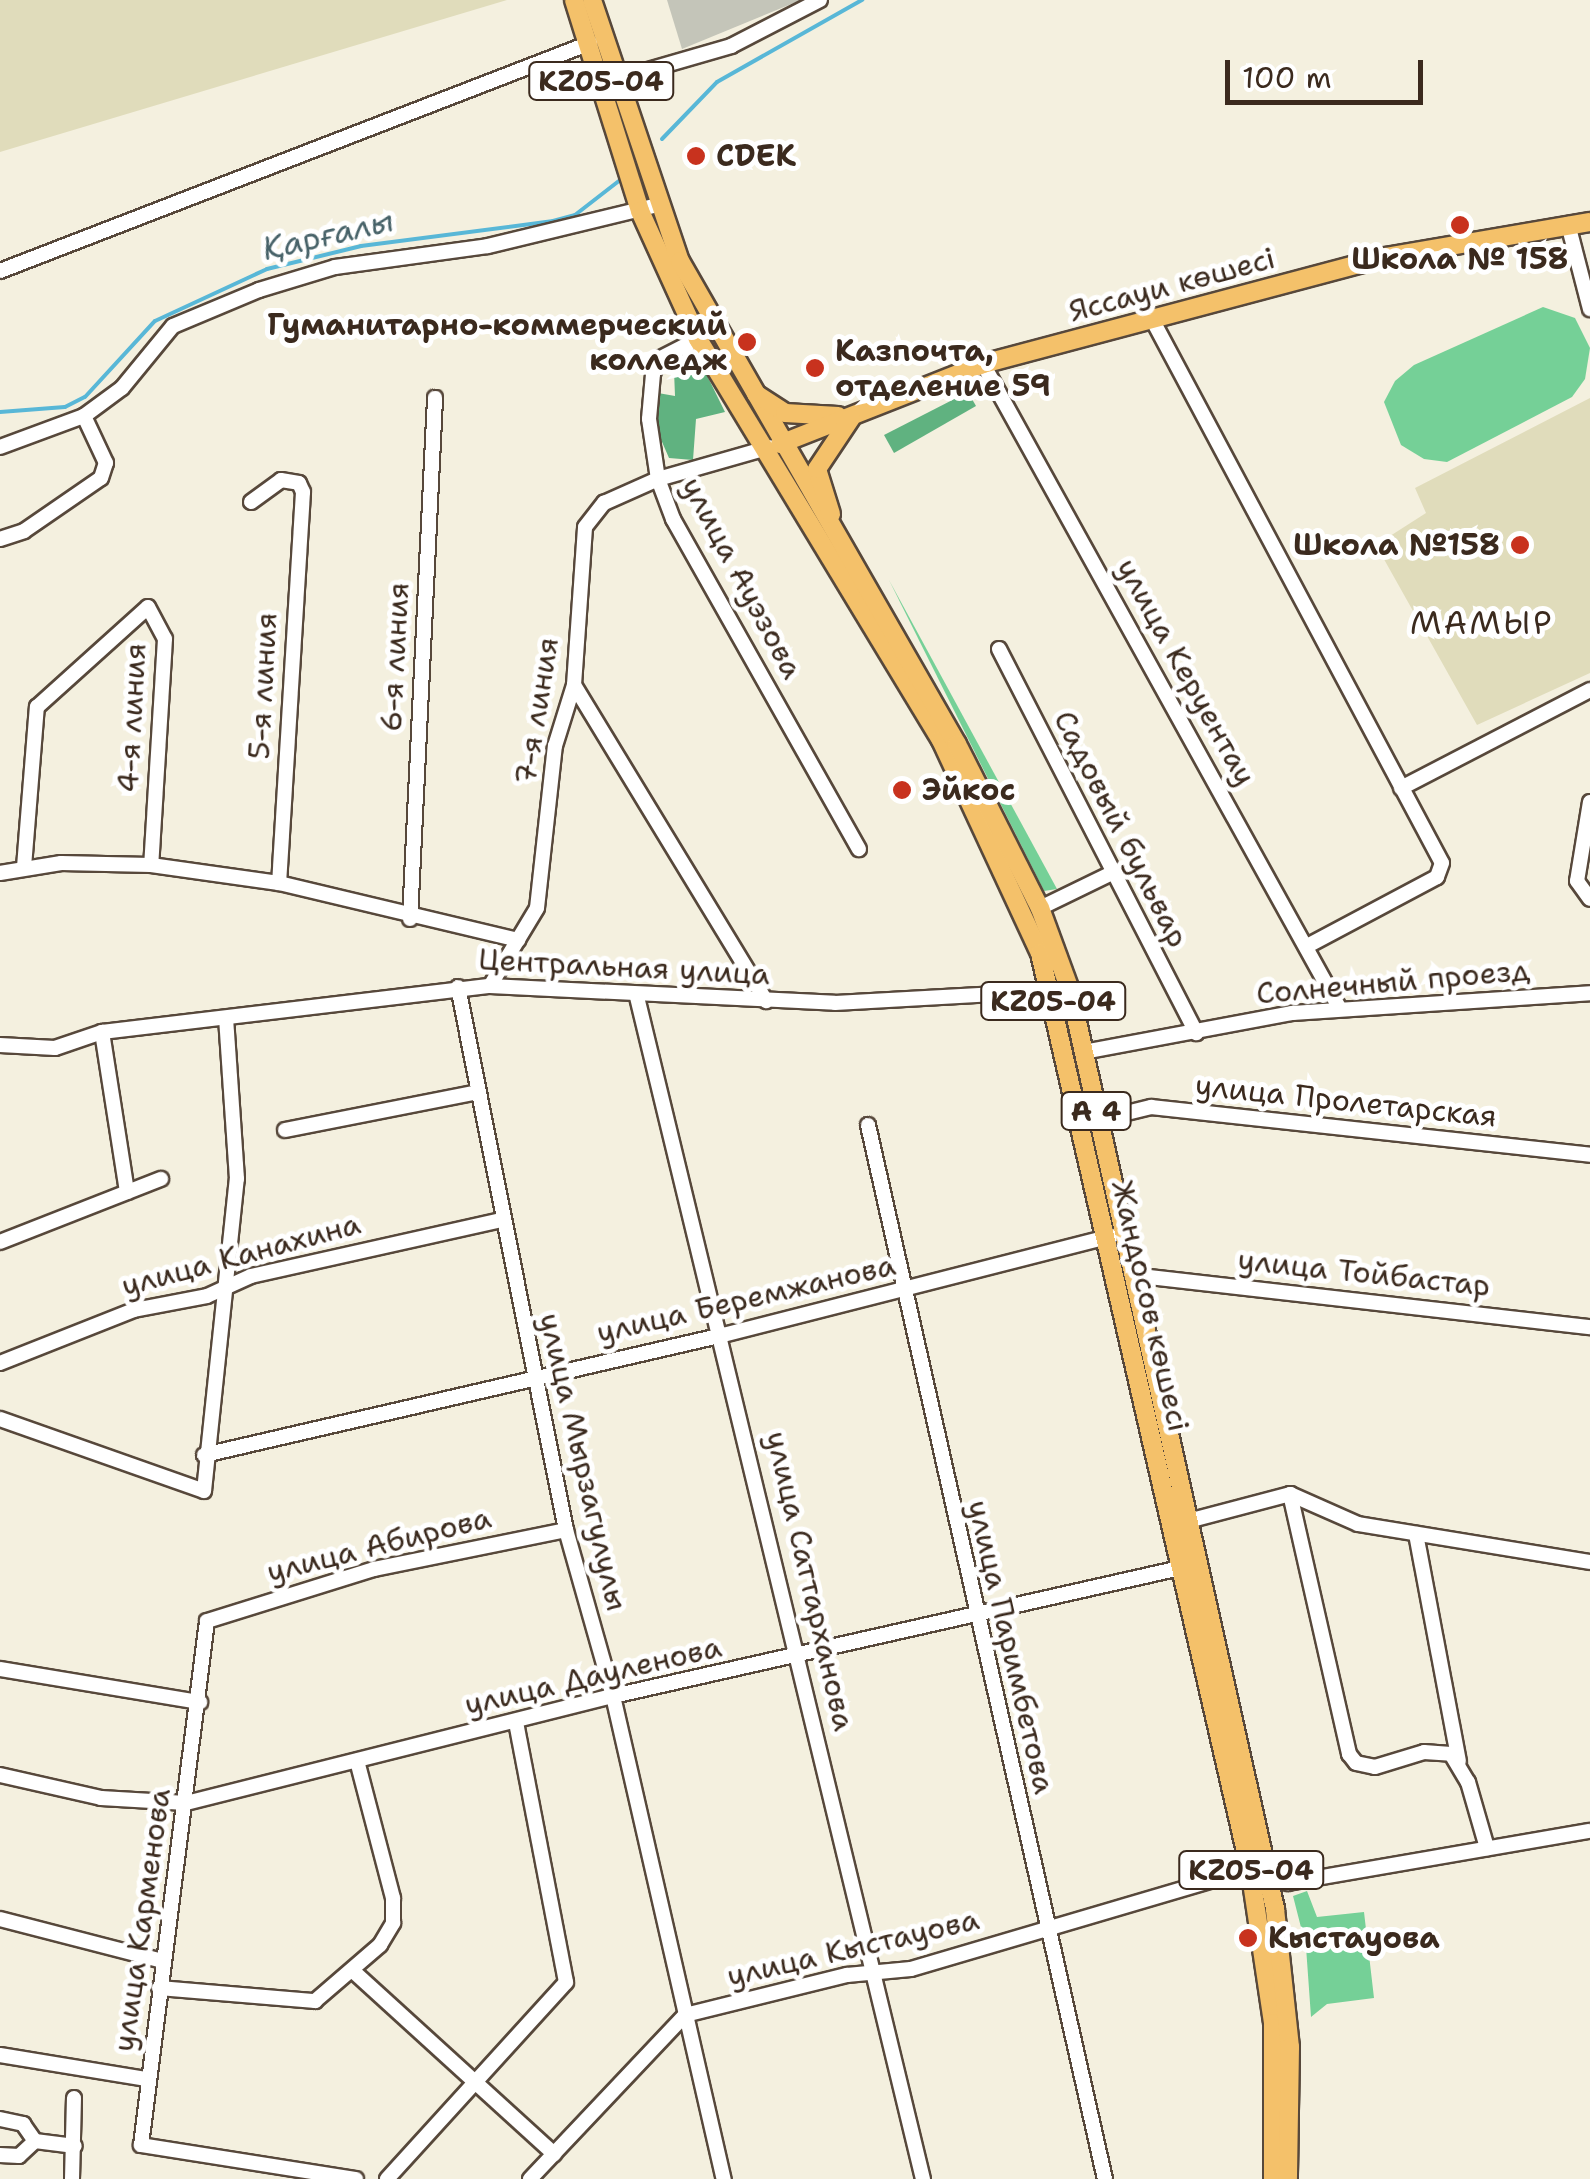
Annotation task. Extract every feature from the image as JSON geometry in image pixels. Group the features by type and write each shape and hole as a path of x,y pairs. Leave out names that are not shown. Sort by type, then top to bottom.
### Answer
{"main road":[{"name":"KZ05-04","path":"574,0 626,164 641,181"},
{"name":"KZ05-04","path":"592,0 640,150 641,181 649,208 698,339 773,446 795,469 840,543"},
{"name":"KZ05-04","path":"649,208 773,446"},
{"name":"Яссауи көшесі","path":"773,446 983,364 1385,258 1590,222"},
{"path":"732,362 767,406 813,418 854,414"},
{"path":"840,543 817,469 854,414"},
{"name":"Жандосов көшесі","path":"773,446 941,740 1025,914 1083,1052 1098,1120 1114,1235 1132,1274 1188,1521 1189,1566"},
{"name":"Жандосов көшесі","path":"840,543 957,744 1040,908 1258,1867 1290,2047 1288,2179"},
{"name":"Жандосов көшесі","path":"1258,1867 1274,2042 1273,2179"}],"street":[{"path":"618,79 730,46 820,0"},
{"path":"0,271 590,44"},
{"path":"0,447 84,416 122,388 173,326 259,290 335,267 488,246 649,208"},
{"path":"1568,224 1590,309"},
{"path":"1152,319 1442,870 1307,946"},
{"name":"улица Ауэзова","path":"698,339 660,359 653,374 648,419 658,479 674,519 859,848"},
{"name":"улица Керуентау","path":"983,364 1340,1008"},
{"name":"6-я линия","path":"410,919 435,398"},
{"path":"0,539 24,531 101,478 106,463 84,416"},
{"name":"7-я линия","path":"490,986 538,908 554,746 574,685 585,528 604,503 658,479 773,446"},
{"name":"5-я линия","path":"250,502 281,480 299,483 303,492 279,883"},
{"name":"4-я линия","path":"24,867 37,707 148,608 166,639 151,865"},
{"name":"Садовый бульвар","path":"999,648 1196,1034"},
{"path":"574,685 766,1001"},
{"path":"1401,788 1590,690"},
{"path":"1590,802 1578,881 1590,900"},
{"path":"0,873 24,867 151,865 279,883 410,919 518,940"},
{"path":"1040,908 1112,873"},
{"name":"Центральная улица","path":"0,1044 54,1048 102,1032 490,986 637,997 766,1001 949,1001 1060,991"},
{"name":"улица Мырзагулулы","path":"458,988 532,1375 566,1530 613,1696 724,2179"},
{"name":"Солнечный проезд","path":"1083,1052 1340,1008 1590,994"},
{"name":"улица Саттарханова","path":"637,997 723,1335 923,2179"},
{"path":"0,1419 204,1491 204,1455 228,1287 237,1178 226,1018"},
{"path":"102,1032 127,1192"},
{"path":"285,1130 478,1092"},
{"name":"улица Пролетарская","path":"1098,1120 1151,1107 1590,1155"},
{"name":"улица Паримбетова","path":"868,1125 901,1292 1105,2179"},
{"path":"0,1242 161,1180"},
{"name":"улица Канахина","path":"0,1362 134,1310 228,1287 251,1276 502,1220"},
{"name":"улица Беремжанова","path":"204,1455 532,1375 901,1292 1114,1235"},
{"name":"улица Тойбастар","path":"1132,1274 1590,1326"},
{"path":"1188,1521 1290,1494 1346,1520 1590,1562"},
{"path":"1290,1494 1349,1754 1367,1766 1442,1750 1459,1761"},
{"name":"улица Абирова","path":"206,1621 374,1569 566,1530"},
{"path":"1416,1534 1459,1761 1487,1848"},
{"name":"улица Дауленова","path":"0,1775 101,1798 186,1803 613,1696 800,1658 976,1612 1189,1566"},
{"name":"улица Карменова","path":"206,1621 200,1702 162,1961 141,2146 356,2179"},
{"path":"0,1669 200,1702"},
{"path":"387,2179 566,1982 516,1722"},
{"path":"159,1988 301,2002 324,1996 380,1946 393,1910 356,1761"},
{"path":"1258,1867 1288,1884 1590,1831"},
{"name":"улица Кыстауова","path":"685,2014 873,1974 1258,1867"},
{"path":"0,1918 162,1961"},
{"path":"354,1972 554,2154"},
{"path":"530,2179 685,2014"},
{"path":"0,2055 147,2079"},
{"path":"72,2179 74,2098"},
{"path":"0,2119 23,2124 36,2142"},
{"path":"0,2155 19,2156 36,2142 75,2146"}],"shaded area":[{"path":"0,0 507,0 0,152"},
{"path":"667,0 801,0 682,49"},
{"path":"1590,398 1590,673 1477,725 1376,545 1426,513 1415,488"}],"green space":[{"path":"1543,307 1575,318 1590,348 1585,379 1572,397 1447,462 1424,459 1401,445 1384,402 1395,381 1414,365"},
{"path":"695,351 725,412 696,419 693,460 669,458 656,428 658,393 675,396 674,371"},
{"path":"968,392 976,406 894,453 884,435"},
{"path":"889,580 1057,889 1044,891"},
{"path":"1307,1891 1317,1917 1364,1912 1374,1998 1327,2004 1311,2017 1306,1947 1293,1896"}],"waterway":[{"name":"Қарғалы","path":"662,139 717,82 862,0"},
{"name":"Қарғалы","path":"0,412 65,407 85,397 155,321 267,269 361,246 553,221 575,215 624,177"}],"place":[{"name":"CDEK","path":"696,156"},
{"name":"Школа № 158","path":"1460,225"},
{"name":"Гуманитарно-коммерческий колледж","path":"747,342"},
{"name":"Казпочта, отделение 59","path":"815,368"},
{"name":"Школа №158","path":"1520,545"},
{"name":"Эйкос","path":"902,790"},
{"name":"Кыстауова","path":"1248,1938"}],"district":[{"name":"МАМЫР","path":"1482,623"}]}
